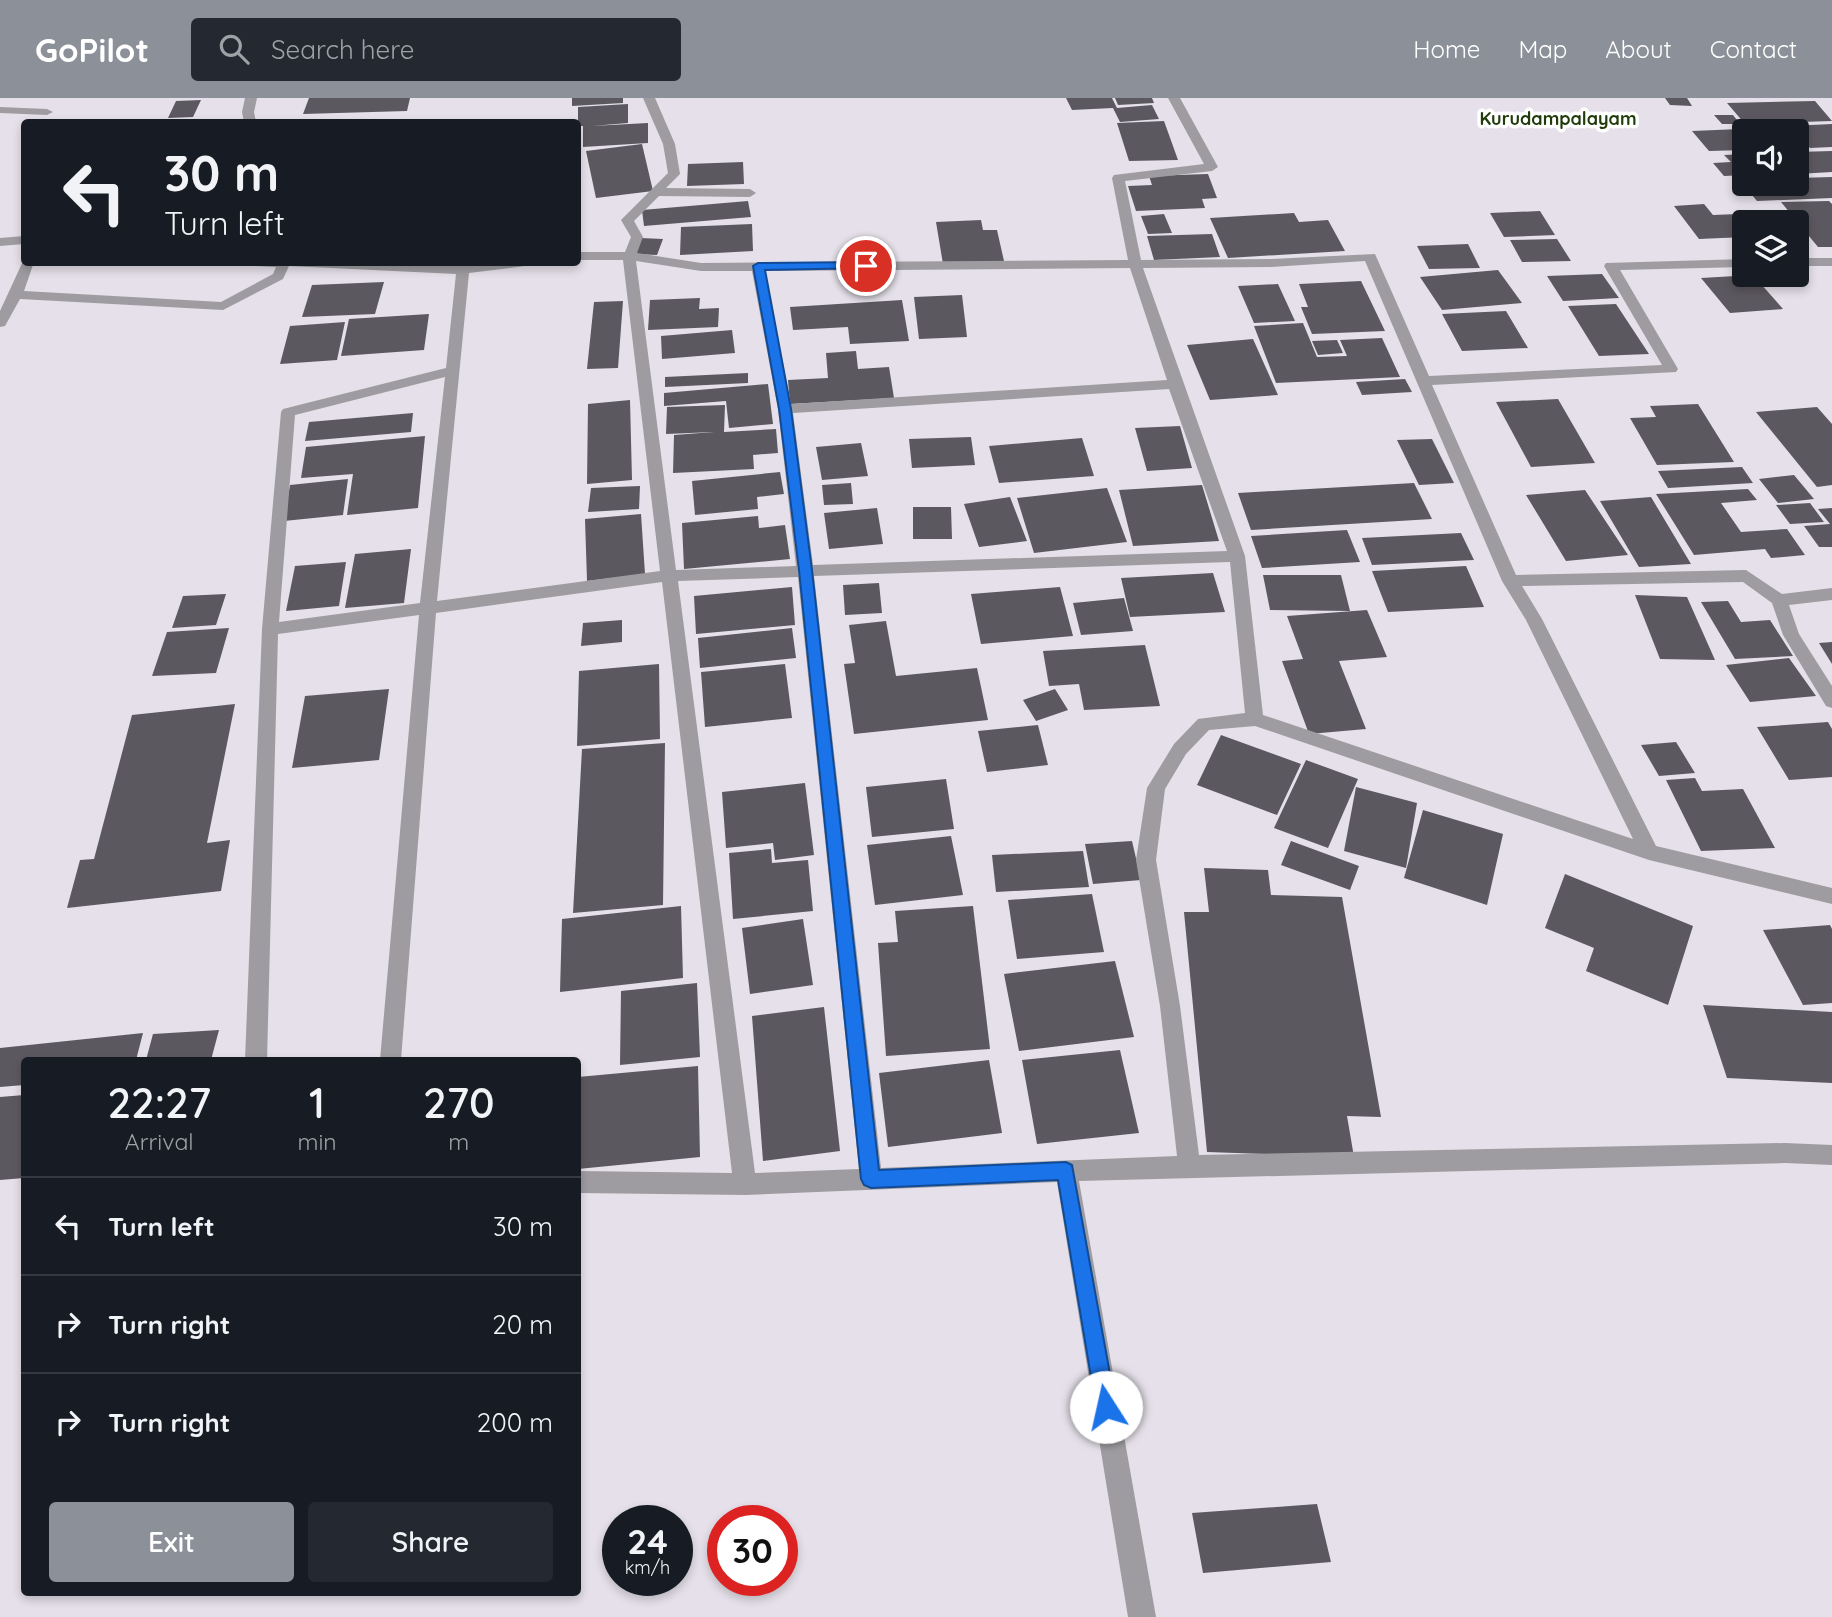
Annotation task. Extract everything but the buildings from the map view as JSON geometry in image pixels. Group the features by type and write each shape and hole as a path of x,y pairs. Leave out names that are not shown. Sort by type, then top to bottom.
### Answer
{"street":[{"path":"0,110 44,117 51,98"},
{"path":"249,119 251,98"},
{"path":"649,98 664,128 674,160 674,174 627,220 637,237 629,257 745,1184"},
{"path":"1174,98 1212,167 1118,178 1135,264 1237,556 1255,719"},
{"path":"656,192 750,193"},
{"path":"0,242 21,240"},
{"path":"581,256 629,257 701,267 1271,263 1370,257 1510,581 1534,619 1649,852"},
{"path":"1809,262 1832,262"},
{"path":"1424,381 1671,369 1611,266 1732,263"},
{"path":"0,323 16,295 27,266"},
{"path":"16,295 223,306 278,276 283,266"},
{"path":"361,266 463,270 494,266"},
{"path":"758,266 785,409 805,570 871,1179"},
{"path":"391,1057 428,610 463,270"},
{"path":"256,1057 270,629 288,412 451,371"},
{"path":"785,409 1175,384"},
{"path":"270,629 667,576 1237,556"},
{"path":"1510,581 1746,576 1779,600 1791,635 1832,701"},
{"path":"1779,600 1832,594"},
{"path":"1189,1166 1170,1006 1146,860 1156,788 1180,750 1204,724 1255,719 1649,852 1832,896"},
{"path":"581,1182 745,1184 1189,1166 1771,1153 1832,1155"},
{"path":"1066,1171 1142,1617"}],"district":[{"name":"Kurudampalayam","path":"1558,119"}],"route":[{"path":"866,266 758,266 785,409 805,570 871,1179 1066,1171 1106,1407"}]}
